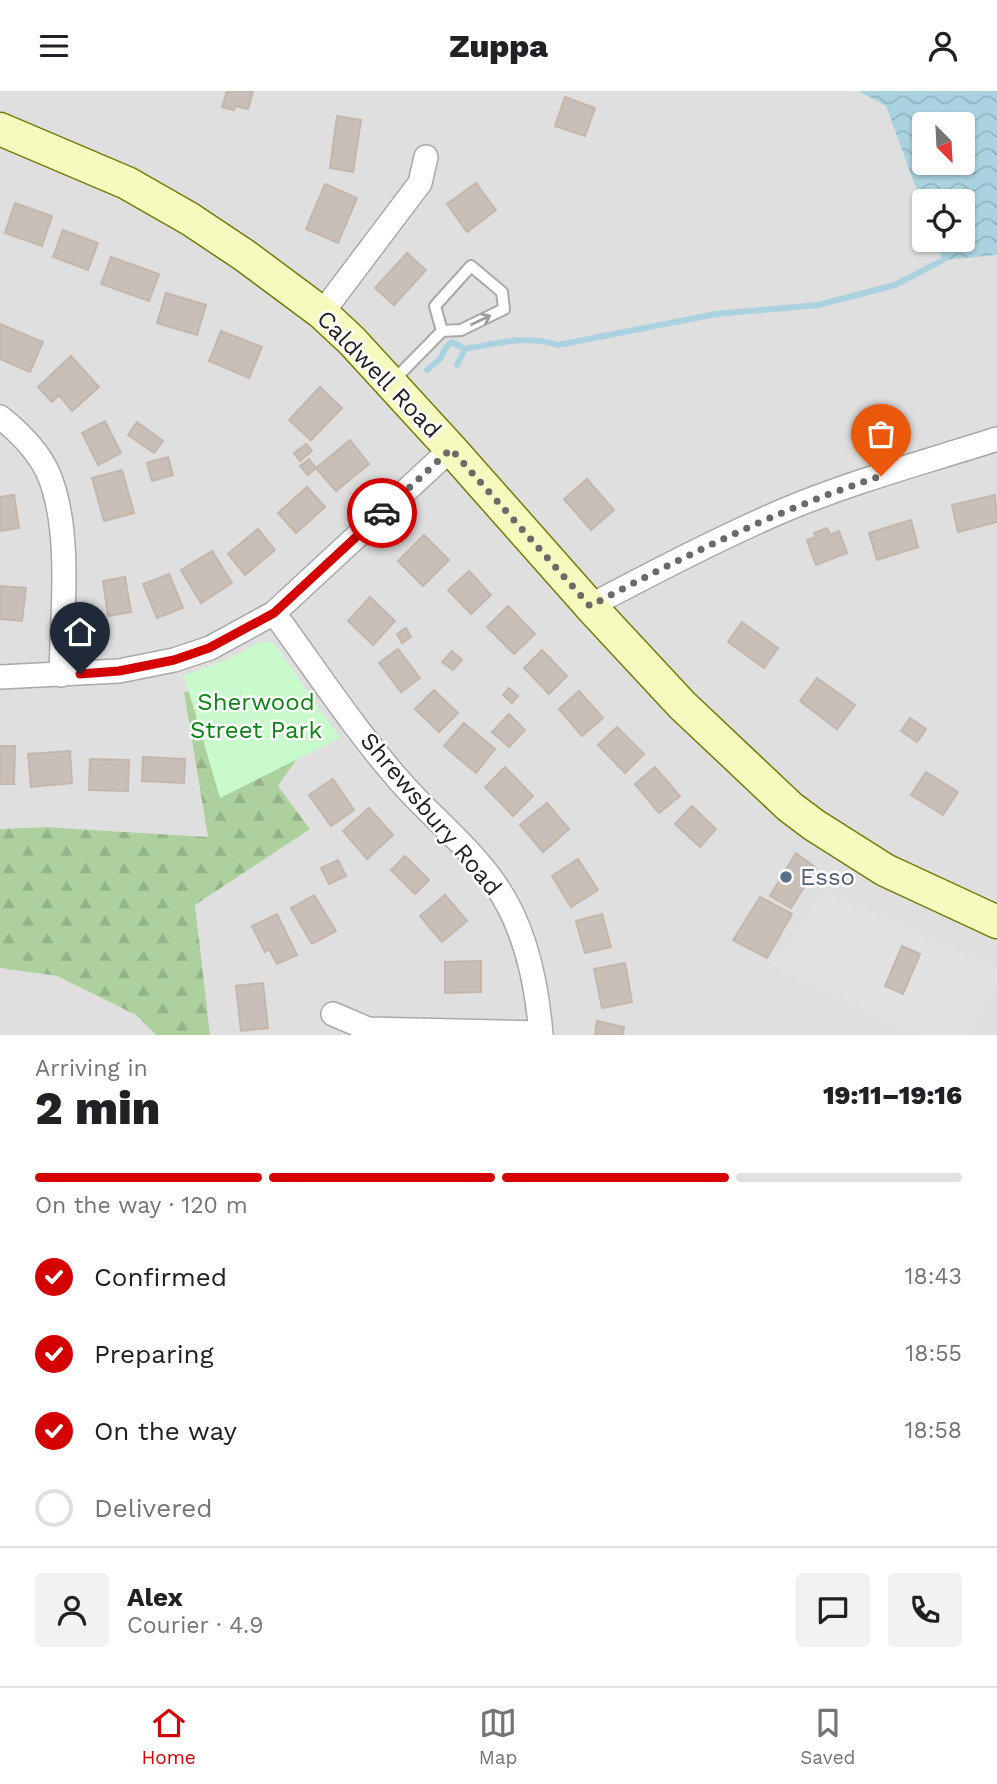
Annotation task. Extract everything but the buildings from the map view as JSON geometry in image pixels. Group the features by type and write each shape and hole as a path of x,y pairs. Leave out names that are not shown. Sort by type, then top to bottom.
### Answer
{"street":[{"name":"Caldwell Road","path":"0,128 127,183 190,219 322,313 391,383 682,705 790,807 885,870 997,922"},
{"path":"322,313 421,183 426,157"},
{"path":"0,417 17,431 35,453 48,473 56,499 63,545 61,675"},
{"path":"590,606 694,552 782,511 997,439"},
{"path":"0,677 119,671 174,660 209,648 274,613 451,449"},
{"name":"Shrewsbury Road","path":"274,613 399,780 496,885 513,916 527,956 536,993 541,1034"},
{"path":"333,1014 368,1029 541,1034"}],"lane":[{"path":"391,383 442,331 461,330 504,309 502,292 471,266 435,306 442,331"}],"shaded area":[{"path":"0,91 857,91 886,105 916,189 912,189 912,252 940,252 943,259 997,255 997,1035 209,1035 195,905 310,828 278,786 184,693 209,837 45,827 0,829"},
{"path":"823,891 997,970 997,982 971,1035 918,1035 772,965"},
{"path":"0,968 57,976 136,1015 156,1035 0,1035"}],"green space":[{"name":"Sherwood Street Park","path":"261,642 270,642 276,646 340,738 220,798 184,675 226,660"},
{"path":"216,686 312,737 278,786 310,829 195,905 210,1035 156,1035 136,1015 57,976 0,968 0,829 45,827 208,837 184,692"}],"water":[{"path":"858,91 997,91 997,255 943,260 940,252 975,252 975,189 916,189 886,106"}],"waterway":[{"path":"457,365 465,349 500,342 523,340 558,345 716,314 818,305 895,285 943,260"},
{"path":"427,370 440,359 452,342 465,349"}],"way so far":[{"path":"382,513 451,449 590,606 694,552 782,511 881,476"}],"place":[{"name":"Esso","path":"786,877"}],"route":[{"path":"80,674 119,671 174,660 209,648 274,613 382,513"}]}
